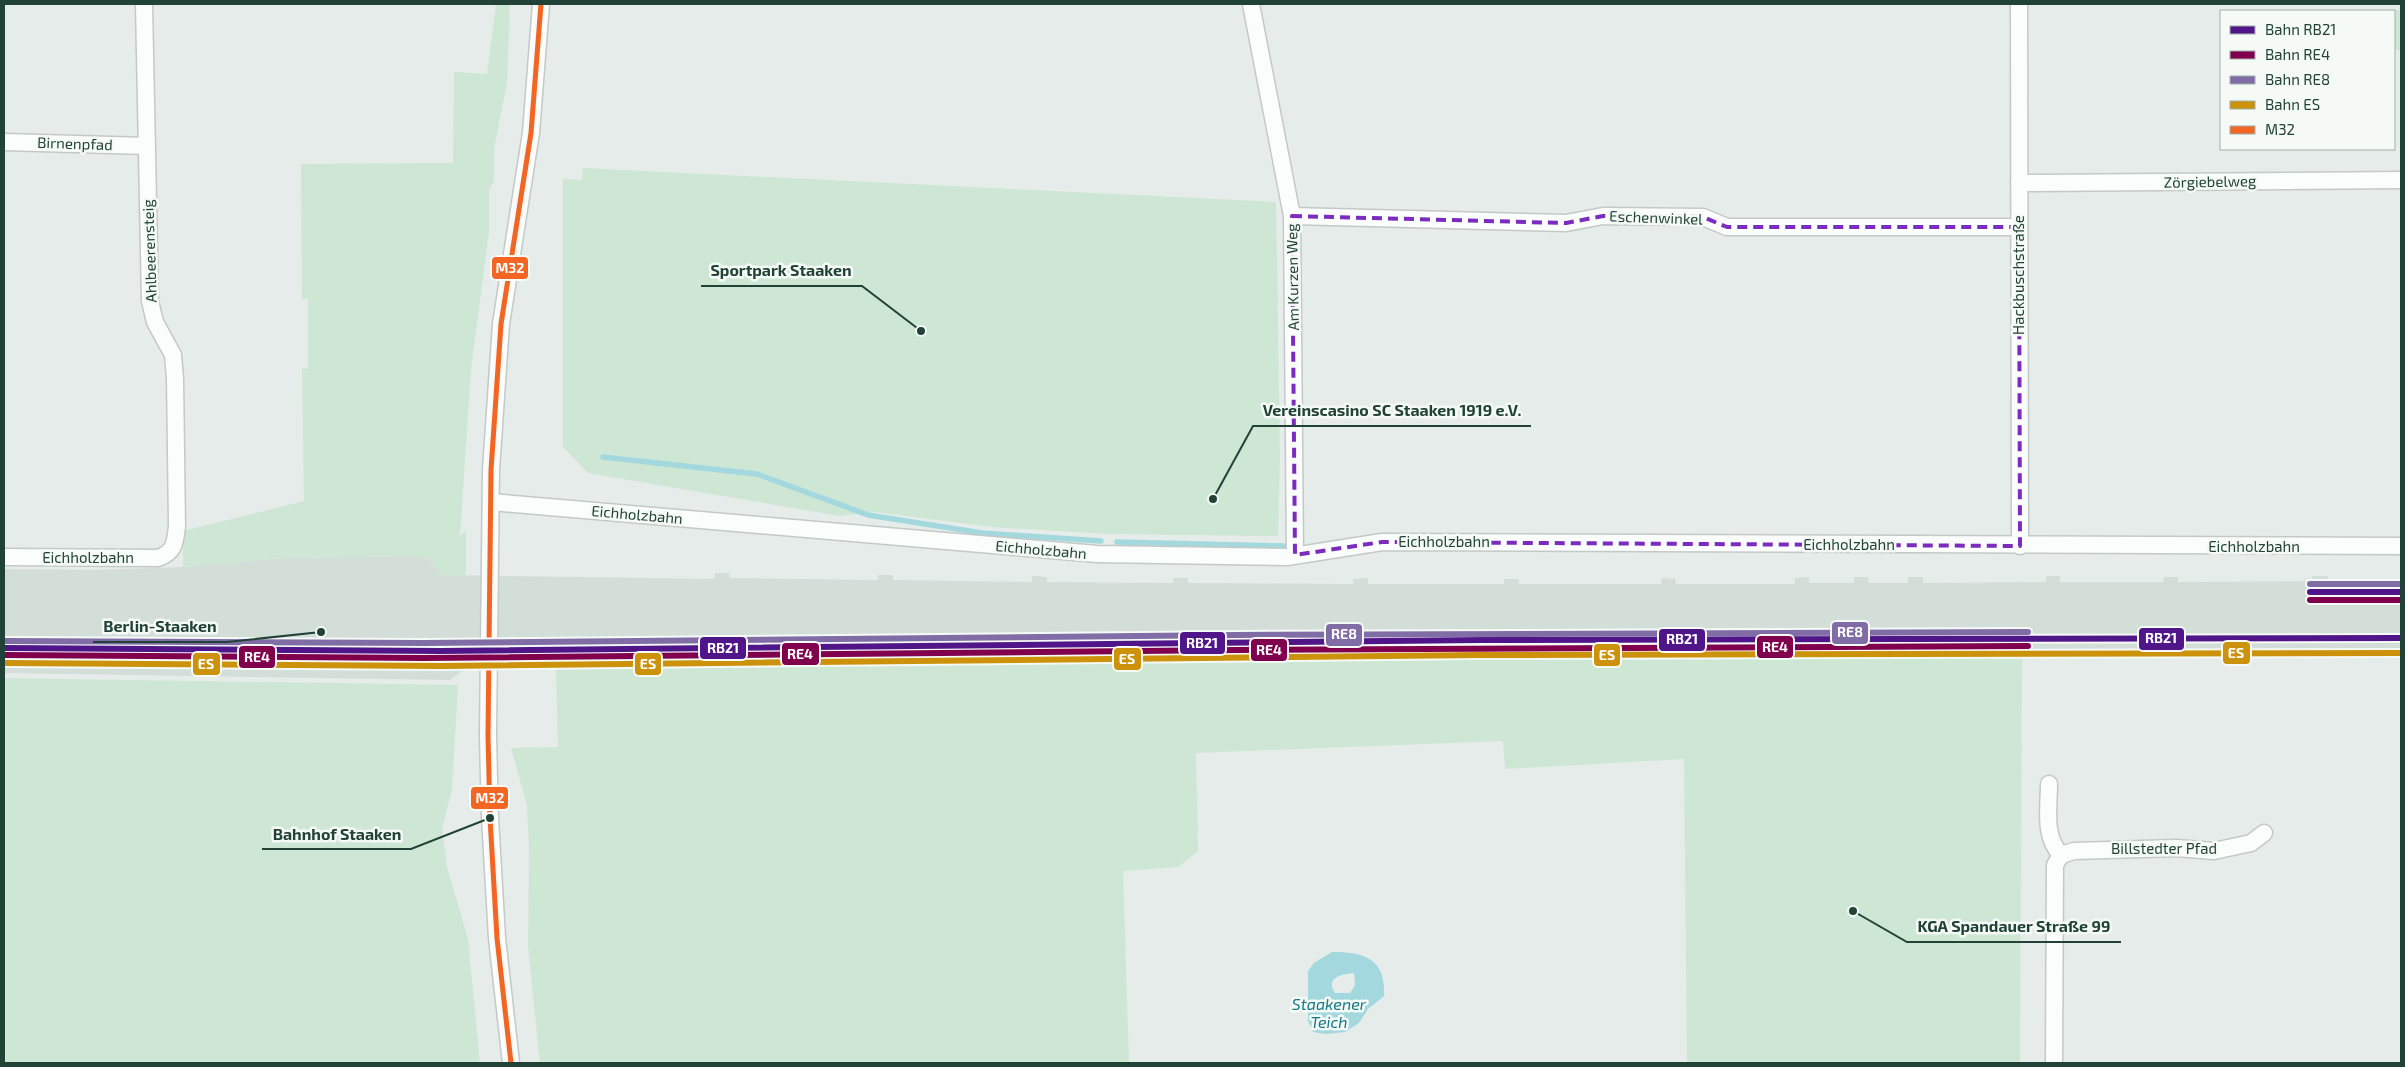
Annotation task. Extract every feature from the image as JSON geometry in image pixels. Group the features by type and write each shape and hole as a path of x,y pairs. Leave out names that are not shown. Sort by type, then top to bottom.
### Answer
{"street":[{"name":"Ahlbeerensteig","path":"144,4 150,301 155,322 173,356 175,378 176,526 174,546 170,552"},
{"path":"511,1063 492,876 488,736 490,532 496,366 531,132 541,4"},
{"name":"Am Kurzen Weg","path":"1251,4 1292,216 1295,555"},
{"name":"Hackbuschstraße","path":"2019,4 2020,546"},
{"name":"Birnenpfad","path":"4,142 147,146"},
{"name":"Zörgiebelweg","path":"2019,183 2401,180"},
{"name":"Eschenwinkel","path":"1292,216 1566,223 1603,216 1703,217 1728,227 2019,226"},
{"name":"Eichholzbahn","path":"491,502 1097,554 1288,557 1382,542 2401,546"},
{"name":"Eichholzbahn","path":"4,557 158,558 170,552"},
{"path":"2049,784 2049,837 2053,846 2061,855 2055,865 2054,1063"},
{"name":"Billstedter Pfad","path":"2061,855 2074,851 2168,848 2214,851 2251,843 2264,833"}],"highlighted area":[{"path":"1292,216 1566,223 1603,216 1646,216 1703,217 1727,227 2019,227 2020,546 1382,542 1295,555"}],"shaded area":[{"path":"425,556 443,575 714,579 715,573 729,573 730,578 878,580 878,575 893,575 893,580 1032,582 1032,576 1047,577 1047,582 1173,583 1173,578 1188,578 1188,583 1353,584 1353,579 1368,578 1368,584 1504,584 1504,579 1519,579 1519,584 1661,584 1662,578 1675,579 1676,584 1795,584 1795,578 1809,577 1809,583 1854,583 1854,577 1868,577 1869,583 1908,583 1908,577 1923,577 1923,583 2046,582 2046,576 2060,576 2060,582 2163,582 2164,577 2178,577 2178,582 2312,581 2312,576 2328,576 2328,581 2401,581 2401,650 2345,650 2344,653 2329,654 2329,650 2256,650 2256,654 2240,654 2240,650 2166,650 2166,654 2151,654 2151,650 2060,651 2060,654 2045,654 2044,651 1924,651 1924,654 1908,655 1908,652 1866,652 1866,655 1850,655 1850,652 1810,652 1810,655 1795,655 1795,651 1677,652 1677,656 1661,656 1661,652 1519,653 1519,656 1504,656 1504,653 1369,653 1368,657 1353,657 1352,653 1190,654 1190,658 1174,658 1174,654 1048,656 1047,660 1032,660 1032,656 893,658 893,662 878,662 878,658 730,661 730,664 714,665 714,661 563,662 563,666 548,666 548,662 472,664 450,680 4,673 4,569 92,570 183,567 282,558"}],"green space":[{"path":"496,4 510,4 507,82 494,149 494,181 489,189 489,232 471,368 460,536 466,530 466,575 443,575 425,556 282,558 183,567 183,531 304,501 302,368 308,369 308,299 302,299 301,164 453,163 454,72 487,74"},
{"path":"2395,10 2401,10 2401,50 2395,50"},
{"path":"583,168 1276,202 1280,456 1278,536 1110,534 992,527 874,512 840,516 588,473 563,447 563,179 582,180"},
{"path":"1795,651 1796,655 1810,655 1810,651 1850,651 1851,655 1866,655 1866,651 1908,651 1909,655 1923,654 1924,651 2024,651 2022,659 2020,1063 1687,1063 1684,759 1505,769 1503,741 1196,753 1198,851 1178,867 1123,871 1129,1063 540,1063 528,947 529,851 527,805 511,748 558,747 556,666 563,666 563,662 714,661 715,665 729,664 730,661 878,658 879,662 893,662 893,658 1032,656 1032,660 1047,660 1047,656 1175,654 1175,658 1189,658 1190,654 1353,653 1353,657 1368,657 1368,653 1504,653 1505,656 1519,656 1519,653 1661,652 1662,656 1676,656 1677,652"},
{"path":"4,678 458,685 452,789 442,829 447,867 468,939 480,1063 4,1063"}],"water":[{"name":"Staakener Teich","path":"1332,952 1344,952 1363,956 1377,966 1384,983 1384,996 1368,1009 1359,1023 1345,1032 1326,1034 1313,1032 1308,1021 1308,971 1314,963","holes":["1354,973 1355,985 1350,993 1335,993 1332,988 1333,980 1344,974"]}],"waterway":[{"path":"603,457 757,474 868,515 982,533 1101,541"},
{"path":"1117,542 1284,546"}],"rail line":[{"name":"RE8","path":"2310,584 2401,584"},
{"name":"RB21","path":"2310,592 2401,592"},
{"name":"RE4","path":"2310,600 2401,600"},
{"name":"RE8","path":"4,641 424,643 1236,635 2028,632"},
{"name":"RB21","path":"4,648 442,651 1479,640 2401,638"},
{"name":"RE4","path":"4,655 424,658 1236,650 2028,646"},
{"name":"ES","path":"4,663 442,666 1480,655 2401,653"}],"transit line":[{"name":"M32","path":"511,1063 497,938 490,818 488,736 491,470 501,324 531,133 541,4"}],"place":[{"name":"Sportpark Staaken","path":"921,331"},
{"name":"Vereinscasino SC Staaken 1919 e.V.","path":"1213,499"},
{"name":"Berlin-Staaken","path":"321,632"},
{"name":"Bahnhof Staaken","path":"490,818"},
{"name":"KGA Spandauer Straße 99","path":"1853,911"}]}
